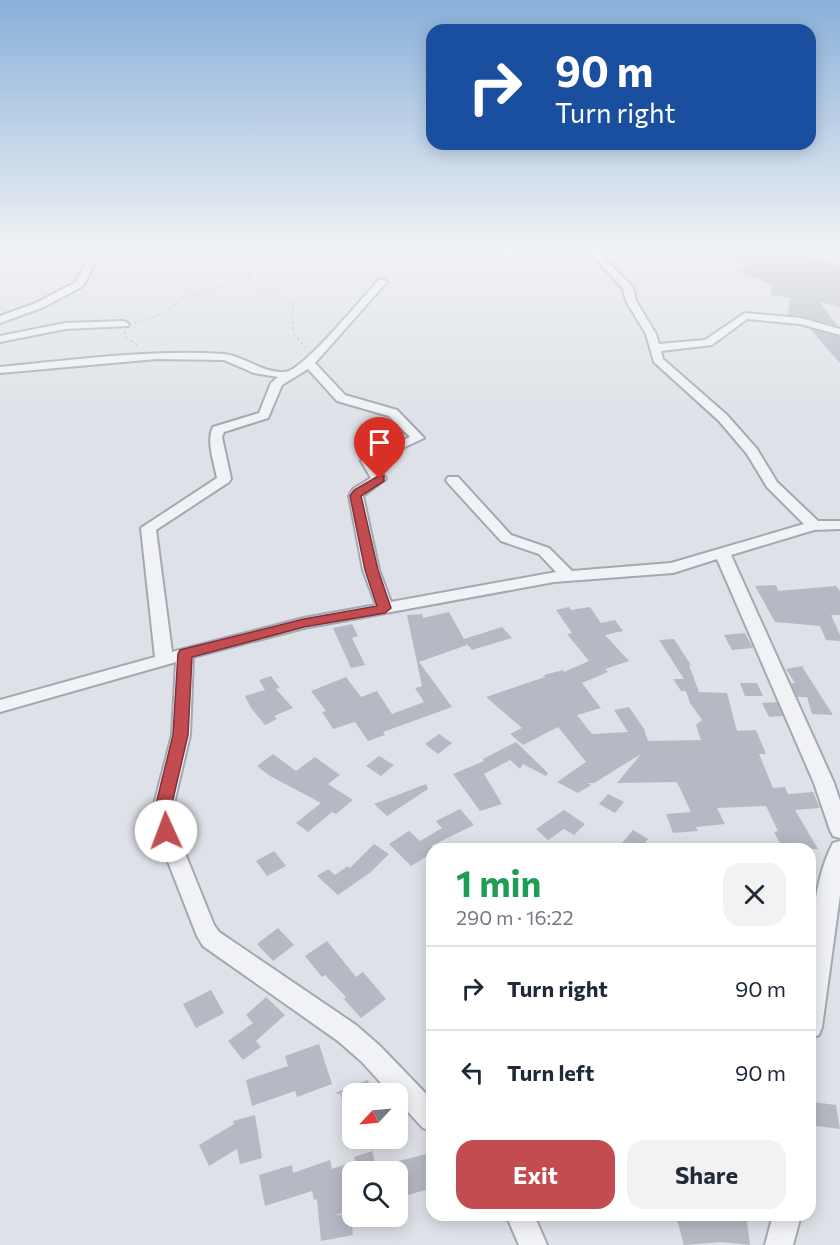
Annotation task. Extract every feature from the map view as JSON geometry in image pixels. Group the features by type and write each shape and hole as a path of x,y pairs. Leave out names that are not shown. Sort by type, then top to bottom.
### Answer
{"street":[{"path":"0,320 37,306"},
{"path":"360,306 312,360 277,383 264,415 223,428 216,433 224,480 148,528 174,657 181,735 162,812 166,831 211,939 347,1033 371,1054 426,1113"},
{"path":"634,306 651,334 658,360 723,418 752,452 772,484 814,526"},
{"path":"654,348 708,343 745,316 801,321 840,332"},
{"path":"0,339 65,326 124,324"},
{"path":"0,370 158,356 226,357 258,371 290,375"},
{"path":"312,360 341,398 393,413 418,438 369,459 368,461 380,479 358,492 356,496 371,570 385,608"},
{"path":"453,480 506,538 544,551 568,576"},
{"path":"0,706 304,623 568,576 673,568 780,534 814,526 840,525"},
{"path":"722,552 824,783 840,830"},
{"path":"816,986 831,882 840,849"},
{"path":"523,1221 533,1245"},
{"path":"779,1245 785,1221"}],"path":[{"path":"158,356 128,340 125,337 124,324 146,321 172,306"},
{"path":"293,306 290,326 292,335 312,360"}],"building":[{"path":"789,306 822,306 838,326 802,316 788,315"},
{"path":"810,329 840,337 840,363"},
{"path":"776,585 778,591 836,586 840,591 840,615 831,615 840,635 840,641 826,640 820,626 775,622 755,586"},
{"path":"569,607 571,610 590,607 601,623 615,620 623,631 605,635 629,661 605,669 608,672 582,683 601,708 577,715 592,734 628,732 614,710 629,707 644,729 648,741 701,740 696,725 702,720 690,703 686,691 681,691 673,679 684,679 659,640 674,639 691,665 689,665 699,692 727,693 737,731 756,730 766,754 759,754 773,788 785,787 788,794 813,792 820,808 795,810 814,843 780,843 774,832 778,831 766,806 717,808 725,824 696,827 698,831 673,833 666,814 691,812 677,782 617,783 641,754 594,783 588,783 591,785 578,793 557,782 586,762 558,727 523,745 510,734 522,728 486,697 545,677 544,675 563,670 564,672 589,661 567,634 572,633 556,610"},
{"path":"449,612 464,639 502,627 512,638 472,650 466,643 467,645 419,662 452,707 383,732 385,735 368,741 355,722 333,729 322,712 326,711 311,691 346,677 361,697 377,691 392,714 424,702 415,688 422,686 407,615 422,614 423,618"},
{"path":"352,624 358,636 352,638 365,665 351,668 333,628"},
{"path":"745,633 753,648 732,650 724,635"},
{"path":"803,666 833,715 812,714 807,697 797,697 791,683 795,683 786,669"},
{"path":"271,676 280,688 276,689 293,708 274,716 277,719 265,725 251,708 245,696 265,690 259,680"},
{"path":"740,683 757,683 763,696 745,696"},
{"path":"777,702 783,716 769,717 762,703"},
{"path":"439,734 452,743 438,754 425,744"},
{"path":"516,742 548,773 546,776 523,764 520,769 510,760 484,774 502,804 480,811 453,774 484,761 483,759"},
{"path":"273,754 296,771 315,757 340,775 328,784 353,800 336,814 332,812 308,832 296,823 321,803 270,776 257,766"},
{"path":"379,756 394,765 381,776 366,766"},
{"path":"426,784 428,789 387,816 374,804"},
{"path":"608,794 624,802 615,813 599,804"},
{"path":"460,809 474,825 437,843 426,843 426,857 411,866 389,844 409,831 420,841 442,828 436,821"},
{"path":"564,810 585,824 574,835 564,829 548,840 536,829"},
{"path":"633,830 648,839 645,843 622,843"},
{"path":"374,844 389,854 371,872 338,895 317,876 328,869 335,875 348,866 350,868"},
{"path":"274,851 286,866 267,876 256,861"},
{"path":"278,928 294,945 273,961 257,944"},
{"path":"327,941 356,977 363,972 386,999 361,1018 344,999 346,997 325,975 322,977 305,956"},
{"path":"211,990 224,1013 196,1028 183,1004"},
{"path":"266,997 285,1015 256,1041 261,1047 243,1060 228,1041 253,1023 246,1015"},
{"path":"319,1044 332,1084 297,1097 295,1091 252,1106 246,1080 288,1066 285,1056"},
{"path":"816,1102 836,1105 840,1129 816,1126"},
{"path":"255,1115 262,1158 240,1164 237,1149 209,1166 199,1145 234,1124 233,1121"},
{"path":"372,1151 375,1161 355,1161 354,1157"},
{"path":"426,1154 426,1190 408,1195 408,1161 399,1161"},
{"path":"330,1160 332,1169 342,1166 342,1213 335,1215 342,1215 342,1227 352,1227 353,1235 321,1241 317,1199 314,1200 312,1191 265,1206 259,1175 292,1165 293,1173"},
{"path":"677,1221 747,1221 750,1245 722,1242 684,1245"}],"route":[{"path":"166,831 162,812 181,735 185,654 304,623 385,608 371,570 356,496 358,492 380,479"}]}
